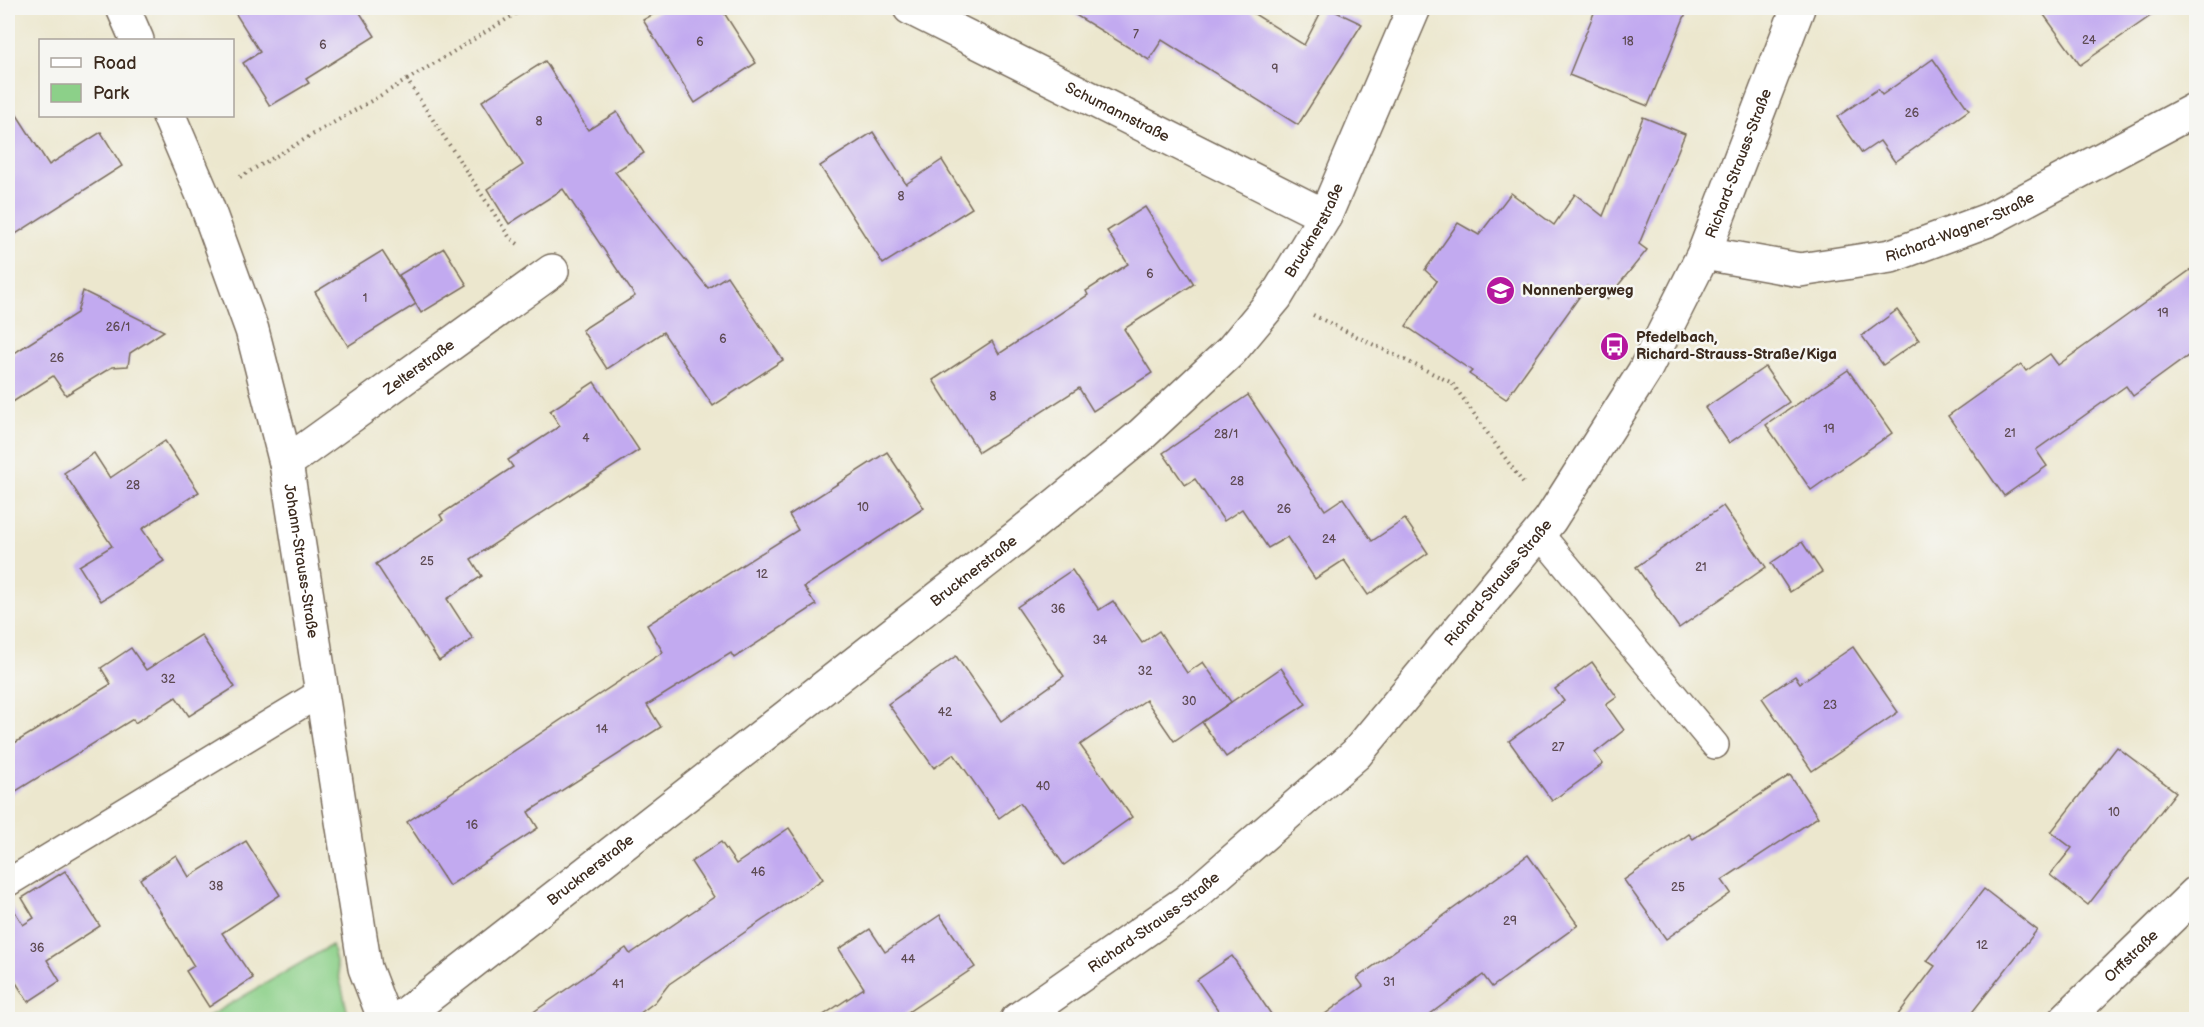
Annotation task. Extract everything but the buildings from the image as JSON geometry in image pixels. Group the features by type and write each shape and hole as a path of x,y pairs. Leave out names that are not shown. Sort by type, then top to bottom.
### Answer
{"street":[{"path":"123,8 137,39"},
{"name":"Schumannstraße","path":"910,8 1325,216"},
{"name":"Brucknerstraße","path":"398,1020 1017,537 1122,451 1232,351 1276,297 1325,216 1414,8"},
{"name":"Richard-Strauss-Straße","path":"1017,1020 1187,901 1356,754 1544,526 1644,372 1704,253 1798,8"},
{"name":"Richard-Wagner-Straße","path":"1704,253 1800,270 1891,256 1988,220 2196,109"},
{"name":"Johann-Strauss-Straße","path":"169,117 204,198 252,330 285,463 365,968 385,1020"},
{"name":"Zelterstraße","path":"285,463 552,271"},
{"name":"Orffstraße","path":"2065,1020 2196,893"}],"lane":[{"path":"1544,526 1716,745"},
{"path":"9,882 320,693"}],"path":[{"path":"204,198 407,80 525,8"},
{"path":"407,80 510,238 552,271"},
{"path":"1276,297 1452,382 1544,526"}],"green space":[{"path":"332,945 349,1019 204,1019"}],"place":[{"name":"Nonnenbergweg","path":"1501,290"},
{"name":"Pfedelbach, Richard-Strauss-Straße/Kiga","path":"1615,346"}]}
